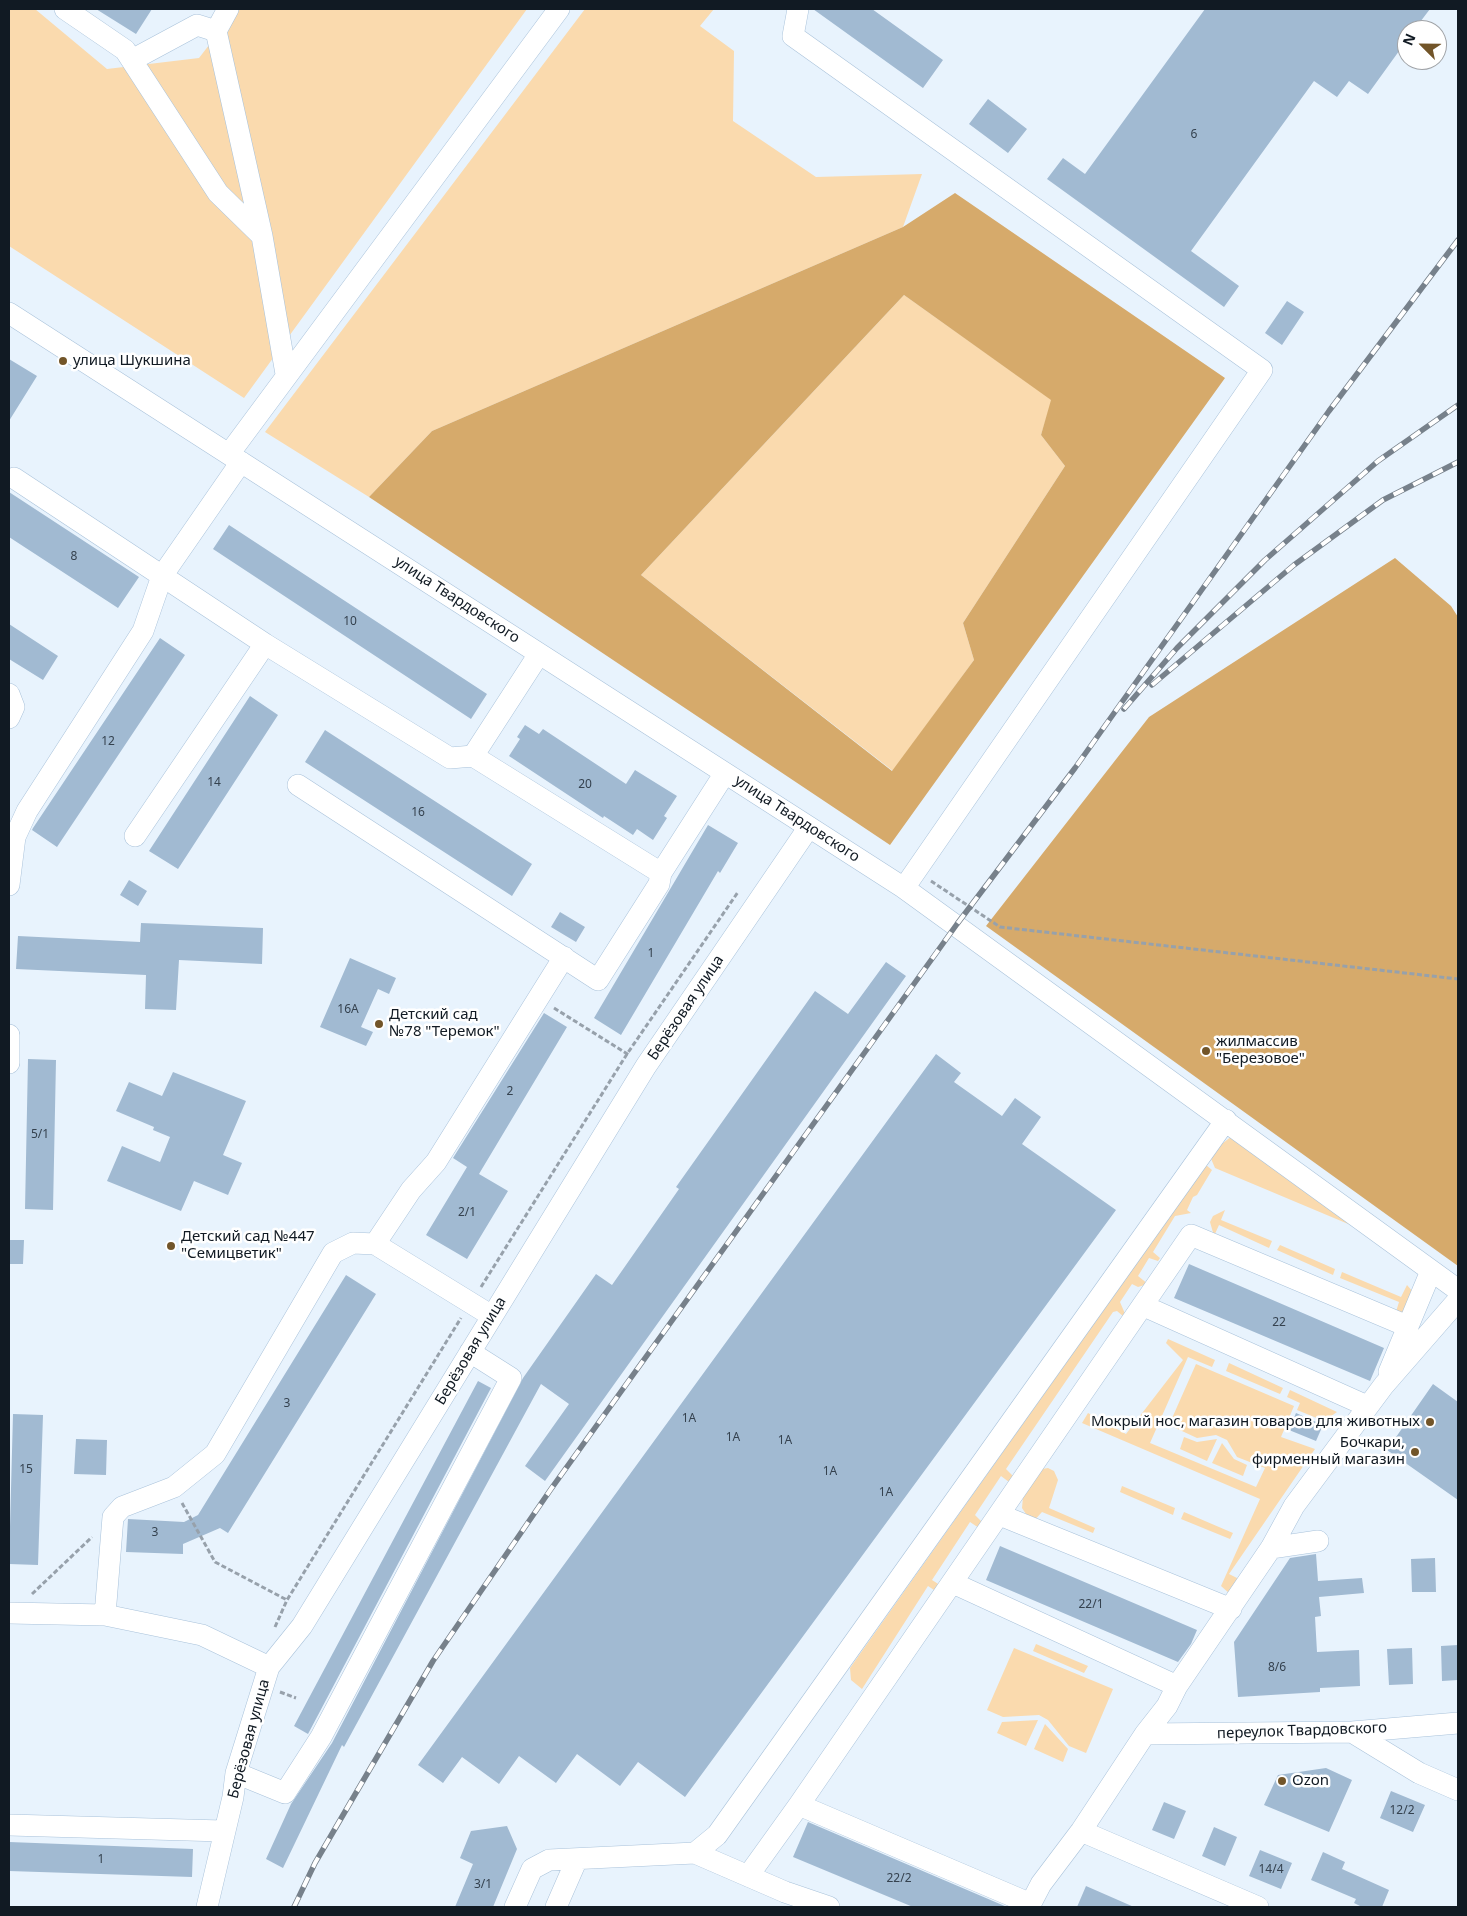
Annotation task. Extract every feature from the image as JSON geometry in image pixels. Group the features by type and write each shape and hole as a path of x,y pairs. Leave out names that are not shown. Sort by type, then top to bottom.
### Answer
{"street":[{"path":"65,9 125,50 218,193 262,236"},
{"path":"228,9 216,31 262,236 286,374"},
{"path":"9,885 15,837 27,811 143,630 162,576 286,374 559,9"},
{"path":"798,9 793,36 1262,370 904,888"},
{"path":"132,60 197,25 216,31"},
{"name":"улица Твардовского","path":"9,313 904,888 1458,1290"},
{"path":"14,478 265,644 450,758 473,756 661,873"},
{"path":"135,836 265,644"},
{"path":"473,756 539,654"},
{"path":"9,694 14,707 9,718"},
{"path":"298,785 598,980 659,884 661,873 725,773"},
{"name":"Берёзовая улица","path":"207,1907 223,1831 233,1797 236,1773 269,1667 302,1626 646,1066 809,827"},
{"path":"375,1244 410,1190 436,1162 564,957"},
{"path":"9,1035 9,1063"},
{"path":"695,1853 717,1834 1226,1120"},
{"path":"748,1876 1000,1515 1191,1235 1407,1326"},
{"path":"105,1615 113,1518 122,1507 174,1487 215,1454 333,1254 353,1243 375,1244 492,1316"},
{"path":"1384,1385 1431,1270"},
{"path":"799,1805 1030,1906 1041,1884 1081,1831 1145,1734 1167,1706 1177,1686 1271,1548 1294,1506 1367,1406 1458,1300"},
{"path":"1144,1306 1367,1406"},
{"path":"236,1773 285,1793 321,1737 511,1378 470,1352"},
{"path":"1000,1515 1231,1609"},
{"path":"1271,1548 1318,1541"},
{"path":"952,1583 1177,1686"},
{"path":"10,1613 105,1615 202,1635 269,1667"},
{"name":"переулок Твардовского","path":"1145,1734 1352,1732 1458,1723"},
{"path":"1352,1732 1419,1773 1458,1790"},
{"path":"9,1825 223,1831"},
{"path":"1081,1831 1258,1907"},
{"path":"515,1907 532,1869 549,1860 695,1853 748,1876 829,1907"},
{"path":"556,1907 577,1859"}],"path":[{"path":"916,870 1000,927 1458,979"},
{"path":"538,999 646,1066"},
{"path":"174,1487 215,1562 287,1600"},
{"path":"10,1613 113,1518"}],"shaded area":[{"path":"9,9 35,9 107,69 199,58 237,9 527,9 244,398 9,246"},
{"path":"585,9 714,9 700,26 734,51 733,121 816,177 922,174 903,227 432,431 369,497 265,432"},
{"path":"955,193 1225,378 890,845 369,497 432,431 903,227","holes":["904,295 1051,400 1041,435 1065,466 963,623 974,660 892,771 641,575"]},
{"path":"904,295 1052,400 1041,435 1065,466 963,623 974,660 893,771 641,575"},
{"path":"1395,558 1451,606 1458,617 1458,1266 986,926 1149,717"},
{"path":"1232,1136 1372,1234 1215,1168 1209,1154"},
{"path":"1206,1165 1212,1170 1197,1195 1193,1197 1187,1210 1191,1213 1175,1216 1153,1252 1160,1258 1158,1261 1149,1258 1138,1276 1148,1284 1138,1287 1132,1284 1120,1302 1126,1316 1124,1317 1117,1311 1113,1312 1006,1469 1015,1478 1009,1482 1001,1476 975,1515 984,1524 979,1528 970,1522 932,1580 943,1587 937,1592 928,1586 862,1689 851,1680 850,1668"},
{"path":"1225,1210 1221,1220 1272,1241 1269,1248 1219,1225 1214,1236 1210,1222 1213,1216"},
{"path":"1280,1245 1335,1269 1333,1275 1277,1250"},
{"path":"1342,1272 1401,1297 1407,1285 1413,1292 1414,1300 1401,1314 1395,1315 1399,1302 1340,1278"},
{"path":"1168,1339 1215,1360 1212,1367 1188,1357 1150,1443 1256,1487 1265,1468 1237,1457 1227,1440 1216,1435 1197,1438 1169,1425 1196,1364 1294,1406 1281,1437 1315,1449 1229,1574 1241,1580 1230,1594 1221,1586 1260,1499 1082,1423 1088,1413 1126,1434 1183,1360 1166,1343"},
{"path":"1229,1363 1283,1388 1280,1394 1226,1371"},
{"path":"1290,1390 1337,1412 1324,1421 1297,1410 1300,1403 1287,1397"},
{"path":"1184,1437 1197,1442 1217,1439 1207,1461 1180,1449"},
{"path":"1222,1443 1234,1459 1247,1465 1243,1476 1212,1463"},
{"path":"1048,1468 1054,1471 1058,1480 1049,1508 1095,1528 1093,1533 1042,1512 1032,1523 1022,1508 1023,1497 1042,1469"},
{"path":"1122,1486 1175,1508 1173,1515 1120,1492"},
{"path":"1184,1512 1233,1533 1230,1539 1181,1519"},
{"path":"1036,1644 1088,1666 1084,1673 1033,1651"},
{"path":"1014,1648 1113,1689 1086,1753 1069,1746 1048,1720 1039,1715 1003,1717 987,1710"},
{"path":"1038,1720 1026,1746 997,1733 1002,1722"},
{"path":"1045,1724 1068,1749 1063,1762 1034,1749"}],"building":[{"path":"96,9 152,9 136,34"},
{"path":"813,9 872,9 943,60 923,88"},
{"path":"1205,9 1430,9 1422,20 1397,20 1397,54 1368,94 1349,81 1337,97 1314,81 1191,251 1239,286 1224,307 1047,179 1063,158 1085,174"},
{"path":"988,99 1027,129 1008,153 969,124"},
{"path":"1287,301 1304,312 1282,345 1265,333"},
{"path":"9,359 37,376 9,421"},
{"path":"9,492 139,577 118,608 9,537"},
{"path":"229,525 487,694 471,719 213,549"},
{"path":"9,624 58,656 43,680 9,659"},
{"path":"160,638 185,655 57,847 32,830"},
{"path":"250,696 278,715 178,869 149,851"},
{"path":"525,725 539,734 543,729 626,784 635,770 677,796 664,816 667,818 653,840 637,829 633,835 604,816 603,818 509,756 520,739 517,737"},
{"path":"325,730 532,864 512,896 305,762"},
{"path":"708,825 738,843 720,873 718,871 621,1035 594,1018"},
{"path":"129,880 147,891 138,906 120,895"},
{"path":"560,912 585,927 576,942 551,927"},
{"path":"141,923 263,928 262,964 179,960 176,1010 145,1009 146,975 16,969 18,936 140,942"},
{"path":"350,958 396,978 389,994 378,989 361,1027 373,1032 366,1046 320,1027"},
{"path":"886,962 906,976 545,1481 525,1466 569,1404 541,1384 344,1747 342,1745 283,1868 266,1859 291,1804 332,1743 523,1378 596,1274 612,1285 679,1189 676,1187 815,991 848,1014"},
{"path":"544,1013 567,1027 479,1174 508,1191 467,1259 426,1235 467,1167 453,1158"},
{"path":"936,1054 961,1073 954,1082 1002,1116 1015,1098 1041,1117 1022,1144 1116,1210 685,1797 638,1762 620,1786 577,1754 556,1783 519,1756 499,1784 462,1757 443,1783 418,1765"},
{"path":"28,1059 56,1060 53,1210 25,1209"},
{"path":"173,1072 246,1101 223,1155 242,1163 228,1195 194,1181 181,1211 107,1181 122,1146 160,1162 170,1137 153,1130 154,1127 116,1111 129,1082 162,1096"},
{"path":"9,1240 24,1240 23,1264 9,1264"},
{"path":"1189,1264 1384,1348 1370,1381 1174,1298"},
{"path":"346,1275 376,1294 228,1533 220,1528 183,1544 183,1554 126,1552 128,1519 184,1522 198,1515"},
{"path":"478,1381 491,1388 308,1734 294,1726"},
{"path":"1433,1384 1458,1402 1458,1500 1387,1450"},
{"path":"1296,1413 1323,1425 1316,1441 1289,1430"},
{"path":"13,1414 43,1415 38,1565 9,1564"},
{"path":"76,1439 107,1440 106,1475 74,1474"},
{"path":"1000,1546 1197,1630 1191,1644 1178,1662 986,1580"},
{"path":"1316,1554 1318,1581 1362,1578 1364,1593 1319,1597 1321,1616 1315,1617 1317,1652 1359,1650 1360,1686 1320,1688 1320,1692 1238,1697 1234,1642 1290,1558"},
{"path":"1435,1558 1436,1592 1412,1592 1411,1559"},
{"path":"1458,1645 1458,1680 1442,1681 1441,1646"},
{"path":"1412,1648 1413,1684 1389,1685 1387,1649"},
{"path":"1326,1768 1352,1780 1329,1832 1264,1805 1278,1775"},
{"path":"1391,1791 1425,1805 1413,1832 1380,1818"},
{"path":"1164,1802 1186,1811 1174,1839 1152,1830"},
{"path":"808,1822 1007,1907 913,1907 793,1857"},
{"path":"507,1826 517,1849 493,1907 455,1907 473,1864 460,1858 471,1831"},
{"path":"1214,1827 1237,1837 1225,1866 1202,1856"},
{"path":"9,1842 193,1849 192,1877 9,1871"},
{"path":"1260,1850 1292,1863 1281,1889 1249,1876"},
{"path":"1323,1852 1345,1862 1342,1869 1389,1890 1382,1907 1362,1907 1354,1903 1356,1899 1311,1880"},
{"path":"1086,1886 1134,1907 1077,1907"}],"railway":[{"path":"294,1907 315,1863 433,1661 551,1489 957,924 1075,768 1329,411 1458,240"},
{"path":"1124,709 1177,648 1265,560 1378,461 1458,405"},
{"path":"1152,685 1294,565 1383,500 1458,462"}],"place":[{"name":"улица Шукшина","path":"63,361"},
{"name":"Детский сад №78 \"Теремок\"","path":"379,1024"},
{"name":"жилмассив \"Березовое\"","path":"1206,1051"},
{"name":"Детский сад №447 \"Семицветик\"","path":"171,1246"},
{"name":"Мокрый нос, магазин товаров для животных","path":"1430,1422"},
{"name":"Бочкари, фирменный магазин","path":"1415,1452"},
{"name":"Ozon","path":"1282,1781"}]}
